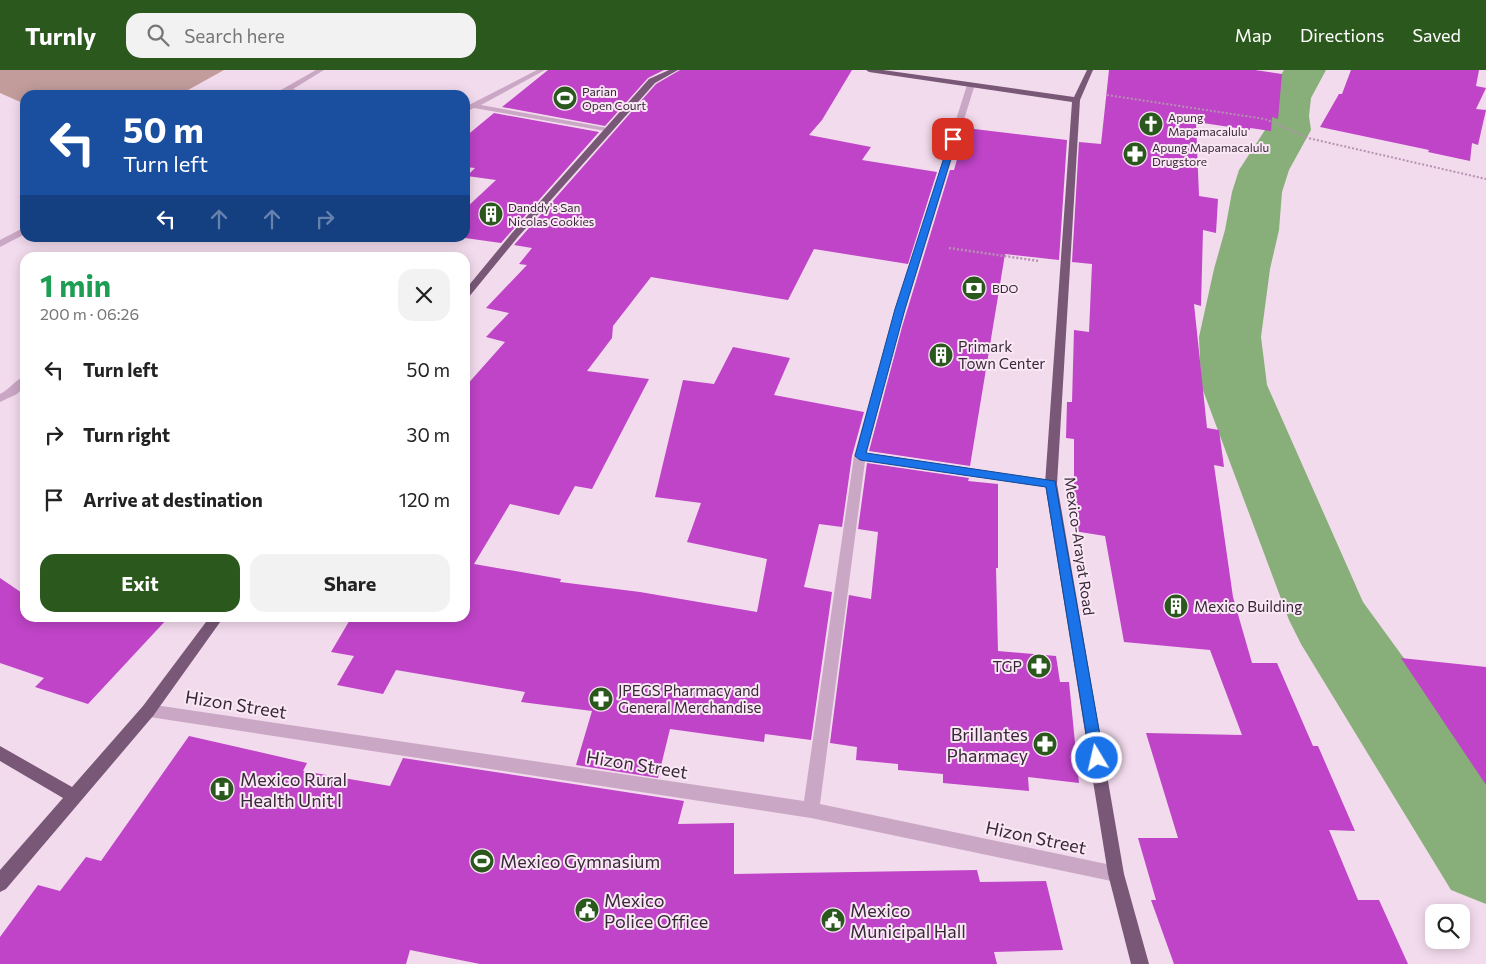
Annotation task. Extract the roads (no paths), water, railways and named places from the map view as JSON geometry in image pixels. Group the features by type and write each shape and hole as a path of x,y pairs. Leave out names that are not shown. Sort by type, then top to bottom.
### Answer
{"main road":[{"path":"470,290 515,235 652,81 675,70"},
{"path":"869,70 1079,96"},
{"name":"Mexico-Arayat Road","path":"1090,70 1079,96 1051,484 1116,874 1140,964"},
{"path":"0,883 148,711 213,622"},
{"path":"0,753 73,796"}],"street":[{"path":"286,89 321,70"},
{"path":"470,108 542,70"},
{"path":"811,810 860,456 894,330 971,84"},
{"path":"286,89 290,90"},
{"path":"475,106 608,130"},
{"path":"0,244 20,233"},
{"path":"0,398 13,392 20,384"},
{"path":"860,456 1051,484"},
{"name":"Hizon Street","path":"148,711 811,810 1116,874"}],"waterway":[{"path":"1305,70 1289,98 1286,116 1288,130 1264,170 1257,192 1252,230 1242,269 1230,337 1234,385 1330,620 1486,855"}],"place":[{"name":"Parian Open Court","path":"565,98"},
{"name":"Apung Mapamacalulu","path":"1151,124"},
{"name":"Apung Mapamacalulu Drugstore","path":"1135,154"},
{"name":"Danddy's San Nicolas Cookies","path":"491,214"},
{"name":"BDO","path":"974,288"},
{"name":"Primark Town Center","path":"941,355"},
{"name":"Mexico Building","path":"1176,606"},
{"name":"TGP","path":"1039,666"},
{"name":"JPEGS Pharmacy and General Merchandise","path":"601,699"},
{"name":"Brillantes Pharmacy","path":"1045,744"},
{"name":"Mexico Rural Health Unit I","path":"222,789"},
{"name":"Mexico Gymnasium","path":"482,861"},
{"name":"Mexico Police Office","path":"587,910"},
{"name":"Mexico Municipal Hall","path":"833,920"}]}
